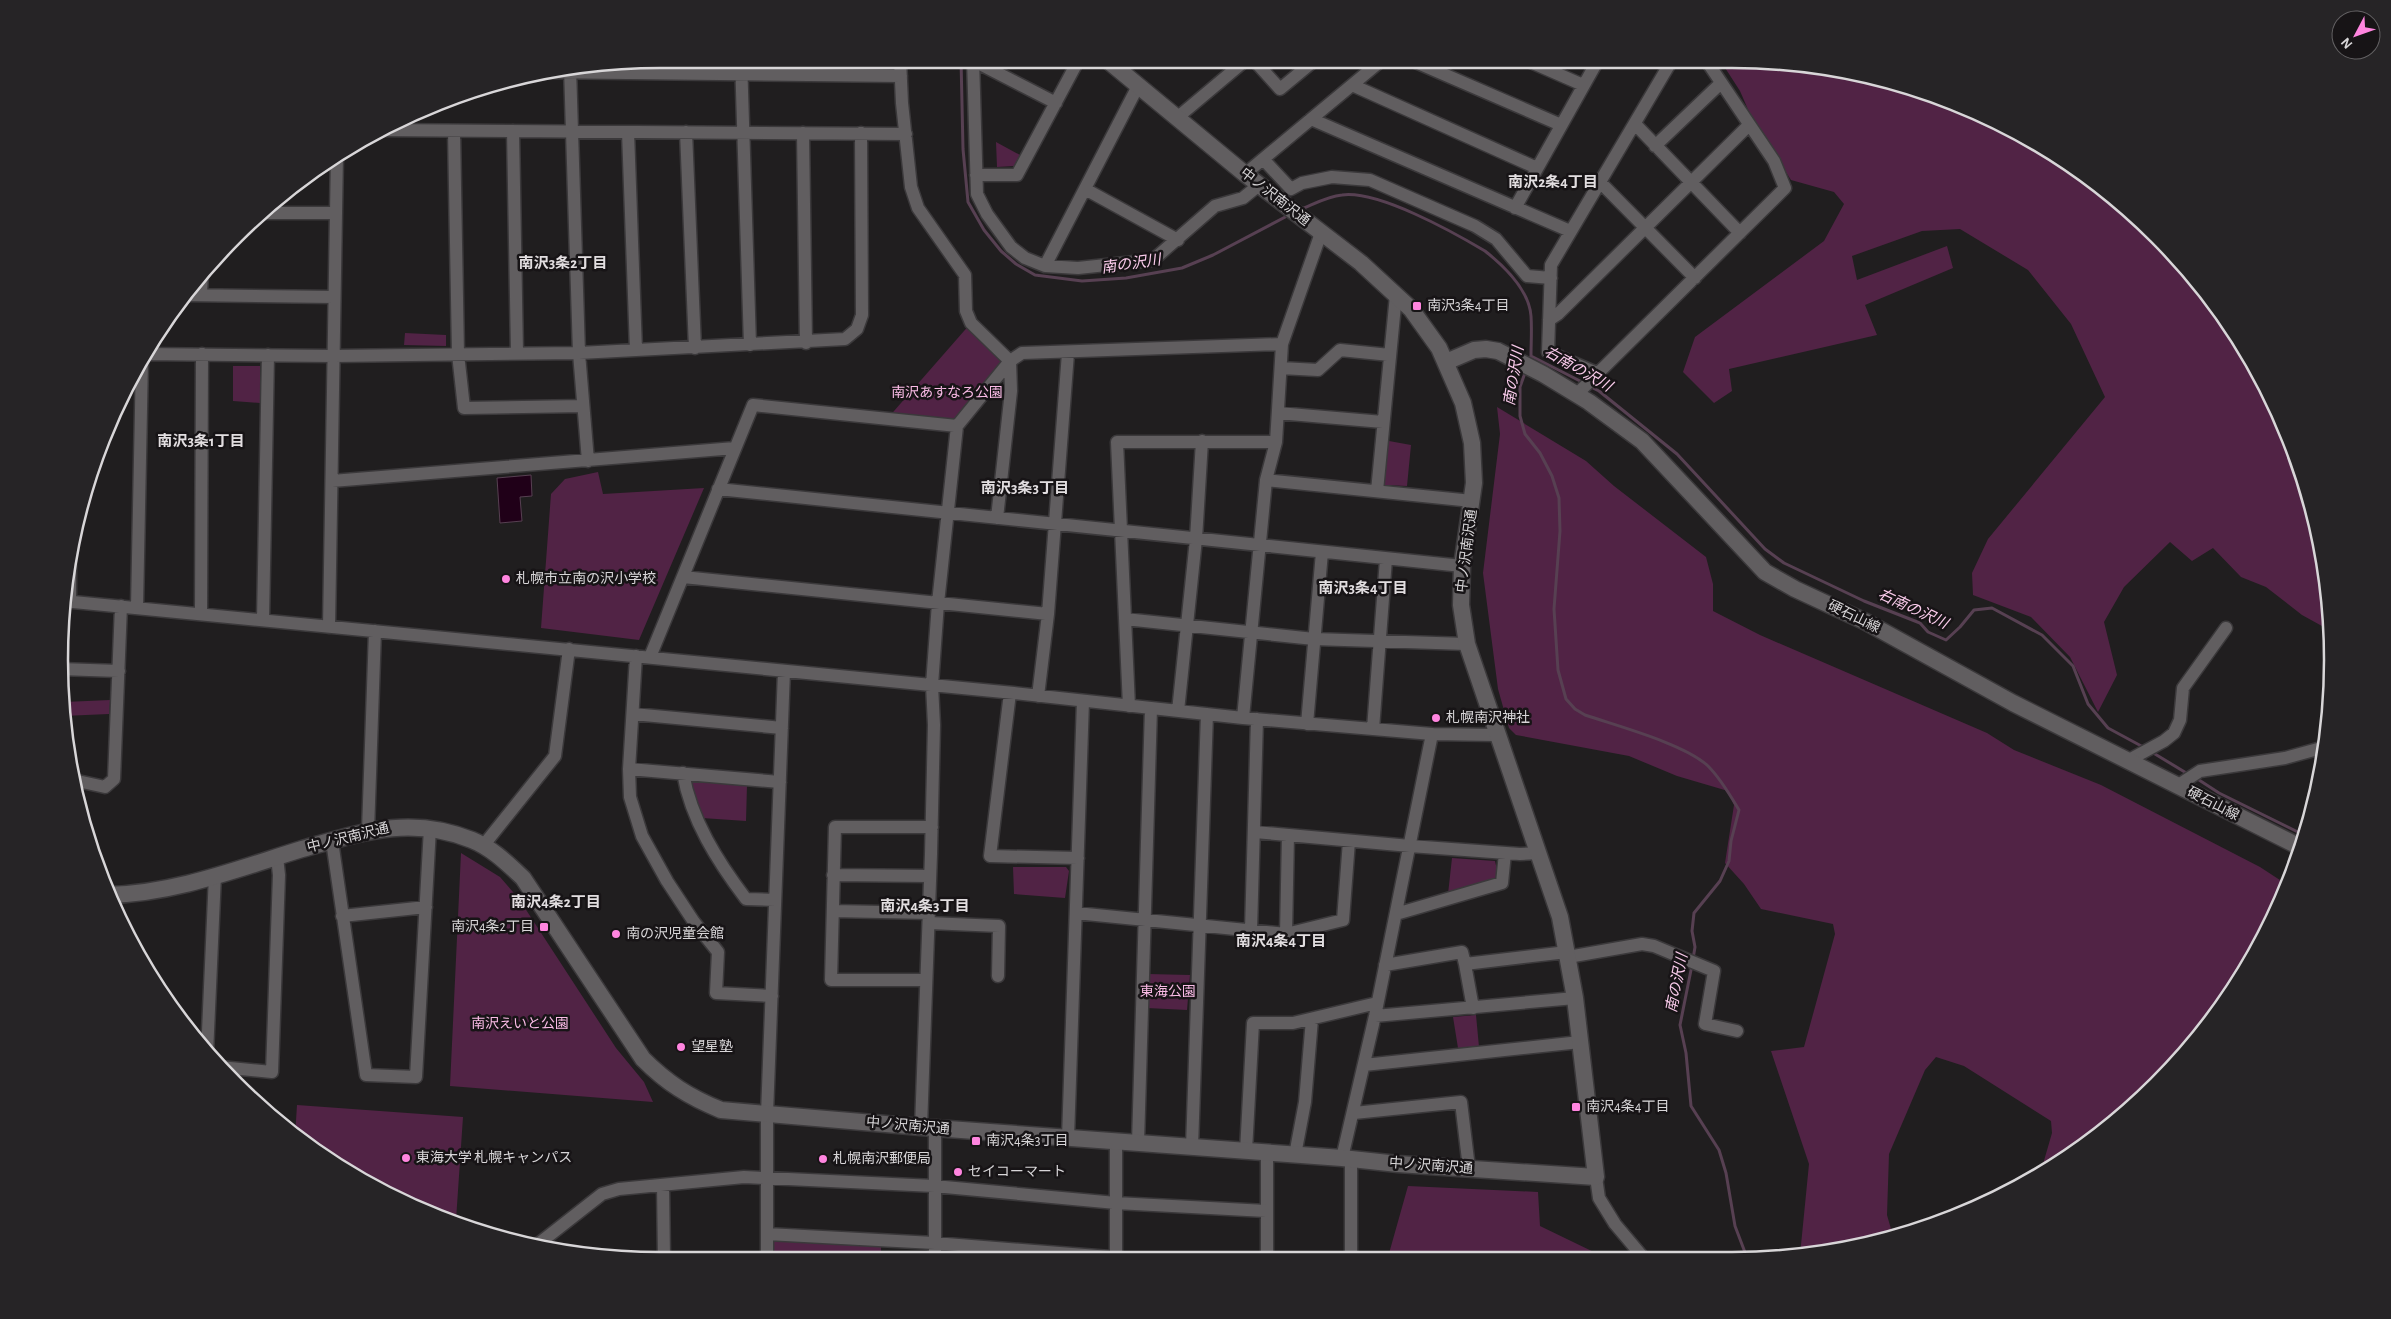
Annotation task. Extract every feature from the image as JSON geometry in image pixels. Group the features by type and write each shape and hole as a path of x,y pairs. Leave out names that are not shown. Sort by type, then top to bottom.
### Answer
{"street":[{"path":"742,68 750,345"},
{"path":"901,68 911,188 918,208 965,275 966,311 971,323 1010,361 1011,391 997,518"},
{"path":"973,68 977,194 987,214 1011,248 1025,258 1045,266 1078,268 1153,260 1215,206 1243,198 1264,189"},
{"path":"988,68 1056,103"},
{"path":"976,175 1018,175 1074,68"},
{"name":"中ノ沢南沢通","path":"117,894 161,889 368,831 405,826 430,828 457,835 482,846 507,864 535,894 626,1036 654,1071 693,1099 721,1110 928,1128 1347,1158 1398,1164 1596,1177 1575,998 1560,917 1496,735 1467,644 1461,605 1462,566 1474,483 1472,443 1463,403 1446,362 1412,309 1361,263 1244,174 1117,68"},
{"path":"1178,118 1236,68"},
{"path":"1262,68 1280,89 1305,68"},
{"path":"1244,174 1372,68"},
{"path":"1429,68 1561,125"},
{"path":"1545,68 1584,85"},
{"path":"1515,208 1594,68"},
{"path":"1599,374 1548,352 1551,265 1667,68"},
{"path":"1578,394 1785,188 1774,161 1711,68"},
{"path":"604,71 901,76"},
{"path":"570,75 579,353 588,461"},
{"path":"1656,146 1721,83"},
{"path":"1352,85 1537,168"},
{"path":"1045,266 1138,86"},
{"path":"1311,119 1570,231"},
{"path":"1635,124 1740,233"},
{"path":"1549,320 1749,125"},
{"path":"396,130 906,134"},
{"path":"454,131 458,354 464,408 583,406"},
{"path":"513,131 517,353"},
{"path":"628,132 636,350"},
{"path":"686,132 695,348"},
{"path":"803,133 806,343"},
{"path":"153,354 334,356 579,353 806,343 846,339 857,328 862,315 861,133"},
{"path":"1263,159 1290,189 1302,183 1332,177 1370,180 1475,226 1496,239 1527,276 1551,278"},
{"path":"330,627 337,163"},
{"path":"1600,182 1695,278"},
{"path":"1085,189 1178,240"},
{"path":"271,212 336,213"},
{"path":"1243,718 1266,480 1276,442 1282,344 1321,233"},
{"path":"201,285 201,295"},
{"path":"193,295 334,297"},
{"path":"1377,491 1396,295"},
{"path":"935,1252 934,1186 928,1128 926,980 932,827 932,685 938,603 957,426 1010,361 1022,353 1068,353 1282,344"},
{"name":"硬石山線","path":"1446,362 1474,350 1486,348 1498,351 1543,374 1578,394 1642,441 1765,572 1795,589 1866,622 2013,703 2132,758 2177,786 2294,844"},
{"path":"1281,368 1318,370 1340,350 1390,355"},
{"path":"1038,696 1048,614 1068,353"},
{"path":"201,613 202,354"},
{"path":"263,620 268,355"},
{"path":"137,607 142,373"},
{"path":"650,657 753,405 957,426"},
{"path":"1278,413 1384,422"},
{"path":"1178,711 1196,539 1202,441"},
{"path":"1129,706 1117,442 1276,442"},
{"path":"332,480 735,448"},
{"path":"1266,480 1472,501"},
{"path":"718,489 1462,566"},
{"path":"1307,724 1322,552"},
{"path":"1372,729 1386,559"},
{"path":"682,577 1048,614"},
{"path":"71,601 1010,692 1243,718 1432,734 1496,735"},
{"path":"81,782 105,787 114,780 121,606"},
{"path":"1125,619 1314,639 1467,644"},
{"path":"2132,758 2154,747 2174,733 2180,720 2183,688 2226,628"},
{"path":"368,831 375,631"},
{"path":"482,846 555,756 569,649"},
{"path":"636,656 629,768 630,797 642,836 694,922 718,952 716,993 772,996"},
{"path":"68,668 119,671"},
{"path":"768,1252 767,1114 784,671"},
{"path":"1010,692 990,856 1078,858"},
{"path":"1068,1138 1083,701"},
{"path":"1138,1143 1151,708"},
{"path":"633,714 782,728"},
{"path":"1192,1147 1207,714"},
{"path":"1251,930 1257,719"},
{"path":"1351,1252 1347,1158 1354,1113 1432,734"},
{"path":"2177,786 2200,771 2286,758 2316,750"},
{"path":"629,768 780,782"},
{"path":"683,773 686,793 699,823 724,870 746,899 776,900"},
{"path":"926,980 831,980 833,875 835,827 932,827"},
{"path":"332,841 366,1076 416,1076 430,828"},
{"path":"1255,832 1410,846 1505,853 1539,853"},
{"path":"1286,934 1288,835"},
{"path":"1076,913 1286,934 1343,920 1349,841"},
{"path":"1396,914 1502,883 1505,853"},
{"path":"231,1068 272,1072 279,875 277,857"},
{"path":"208,1042 215,875"},
{"path":"833,875 930,876"},
{"path":"342,916 426,906"},
{"path":"833,910 999,926 998,976"},
{"path":"1465,964 1567,954 1642,944 1654,946 1714,971 1705,1024 1737,1030"},
{"path":"1385,965 1462,952 1473,1008"},
{"path":"1246,1151 1254,1023 1292,1023 1376,1009 1473,1008 1575,998"},
{"path":"1295,1155 1305,1102 1312,1019"},
{"path":"1364,1064 1580,1042"},
{"path":"1354,1113 1461,1102 1469,1168"},
{"path":"1116,1142 1116,1252"},
{"path":"1267,1153 1267,1252"},
{"path":"544,1240 602,1194 619,1189 744,1177 934,1186 1116,1203 1266,1211"},
{"path":"1596,1177 1599,1198 1615,1224 1639,1252"},
{"path":"662,1185 664,1252"},
{"path":"768,1234 934,1243 1047,1252"}],"green space":[{"path":"1725,68 1770,69 1809,73 1847,79 1922,99 1958,113 2028,147 2060,167 2122,214 2177,269 2201,299 2224,331 2262,398 2292,469 2303,506 2312,544 2322,626 2302,615 2266,587 2241,577 2213,548 2192,561 2170,542 2124,587 2104,622 2117,675 2098,712 2070,657 2031,617 1973,595 1972,573 1988,539 2105,397 2071,324 2028,270 1960,229 1922,231 1852,256 1857,280 1947,246 1953,268 1865,305 1877,335 1729,369 1732,391 1714,403 1683,372 1695,337 1824,241 1844,204 1834,192 1791,180 1753,121 1740,91"},
{"path":"996,142 1020,155 1014,166 997,167"},
{"name":"南沢あすなろ公園","path":"971,323 1010,361 957,426 887,419"},
{"path":"405,333 446,335 446,346 404,345"},
{"path":"233,366 260,366 260,403 233,401"},
{"path":"1497,407 1586,461 1614,486 1706,557 1713,584 1713,611 1760,635 1987,733 2014,750 2101,785 2260,867 2280,880 2244,956 2224,988 2177,1050 2122,1105 2092,1129 2044,1162 2052,1133 2051,1121 1964,1066 1936,1057 1925,1070 1889,1154 1887,1215 1891,1229 1847,1240 1801,1247 1809,1164 1771,1051 1804,1047 1835,934 1833,924 1761,909 1744,884 1725,863 1734,805 1728,791 1677,776 1629,756 1516,735 1509,728 1498,689 1483,573 1500,434"},
{"path":"1389,441 1411,445 1407,486 1385,485 1383,479"},
{"path":"598,472 603,494 704,488 639,640 541,628 551,494 565,479"},
{"path":"110,700 109,714 71,716 69,702"},
{"path":"689,779 747,785 746,821 702,818"},
{"name":"南沢えいと公園","path":"461,853 500,877 519,899 616,1048 644,1082 653,1102 450,1086"},
{"path":"1452,858 1495,861 1499,878 1448,894"},
{"path":"1013,867 1066,867 1069,871 1065,898 1014,894"},
{"name":"東海公園","path":"1148,974 1190,975 1187,1010 1147,1008"},
{"path":"1476,1015 1479,1047 1458,1048 1453,1017"},
{"path":"297,1105 463,1117 456,1215 398,1190 363,1172 296,1126"},
{"path":"1408,1186 1538,1192 1540,1226 1594,1252 1389,1252"},
{"path":"779,1239 881,1246 881,1252 774,1252 773,1242"}],"shaded area":[{"path":"531,475 532,496 520,497 522,521 500,523 497,478"}],"waterway":[{"name":"南の沢川","path":"961,68 963,149 968,202 984,230 1001,251 1016,264 1035,275 1082,281 1126,278 1182,268 1213,255 1289,215"},
{"name":"南の沢川","path":"1302,209 1321,200 1342,195 1357,195 1375,199 1415,214 1485,251 1507,271 1526,297 1531,316 1531,356 1529,362"},
{"name":"右南の沢川","path":"1531,356 1584,383"},
{"name":"南の沢川","path":"1526,370 1520,387 1520,416 1525,434 1540,453 1552,476 1559,498 1560,531 1554,609 1558,670 1566,699 1575,709 1585,715 1650,736 1684,750 1697,758 1717,776 1739,810 1731,841 1729,861 1720,881 1694,913 1692,931 1695,947 1693,959"},
{"name":"右南の沢川","path":"1589,386 1599,391 1677,454 1765,549 1784,563 1864,601 1920,623 1928,632 1946,640 1974,610 1992,608 2042,635 2073,666 2088,704 2108,728 2145,748"},
{"name":"右南の沢川","path":"2150,751 2188,774"},
{"name":"右南の沢川","path":"2196,778 2219,793 2297,832"},
{"name":"南の沢川","path":"1692,965 1680,1025 1686,1053 1691,1106 1719,1150 1726,1173 1735,1226 1745,1251"}],"place":[{"name":"南沢3条4丁目","path":"1417,306"},
{"name":"札幌市立南の沢小学校","path":"506,579"},
{"name":"札幌南沢神社","path":"1436,718"},
{"name":"南沢4条2丁目","path":"544,927"},
{"name":"南の沢児童会館","path":"616,934"},
{"name":"望星塾","path":"681,1047"},
{"name":"南沢4条4丁目","path":"1576,1107"},
{"name":"南沢4条3丁目","path":"976,1141"},
{"name":"東海大学 札幌キャンパス","path":"406,1158"},
{"name":"札幌南沢郵便局","path":"823,1159"},
{"name":"セイコーマート","path":"958,1172"}],"district":[{"name":"南沢2条4丁目","path":"1553,182"},
{"name":"南沢3条2丁目","path":"563,263"},
{"name":"南沢3条1丁目","path":"201,441"},
{"name":"南沢3条3丁目","path":"1025,488"},
{"name":"南沢3条4丁目","path":"1363,588"},
{"name":"南沢4条2丁目","path":"556,902"},
{"name":"南沢4条3丁目","path":"925,906"},
{"name":"南沢4条4丁目","path":"1281,941"}]}
